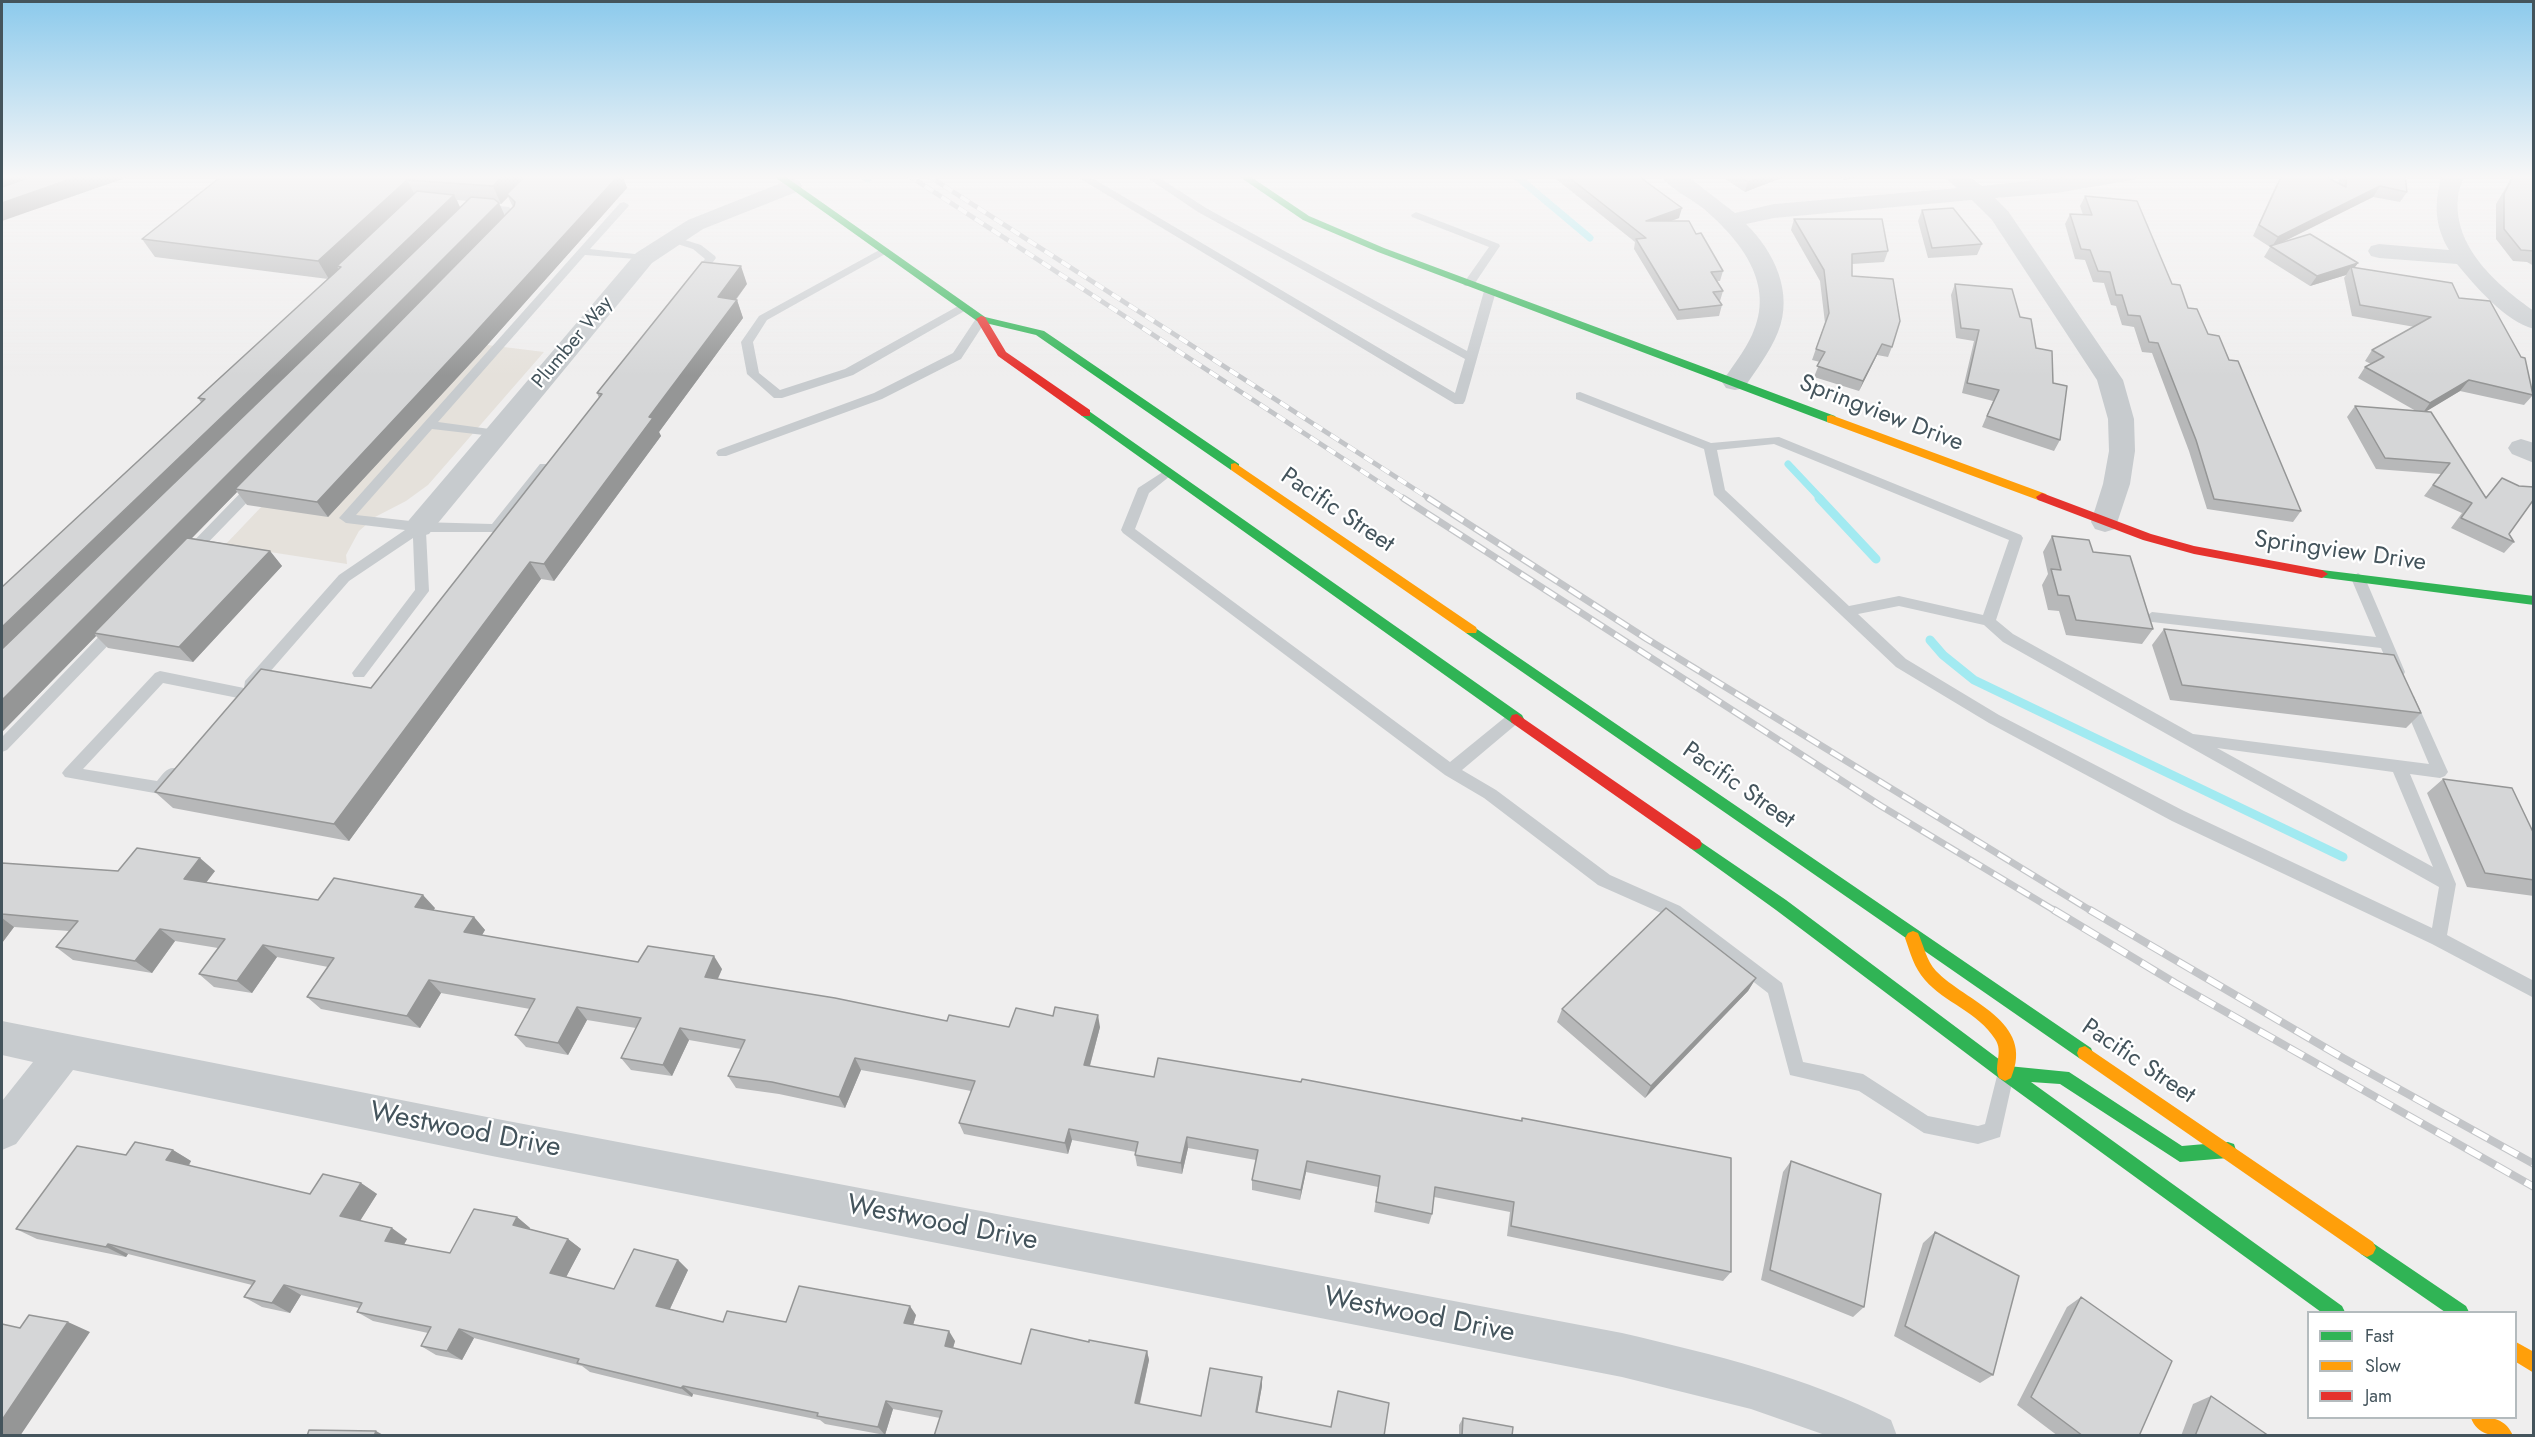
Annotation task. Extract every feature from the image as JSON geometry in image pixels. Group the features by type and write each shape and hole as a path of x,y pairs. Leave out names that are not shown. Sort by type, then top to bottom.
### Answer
{"main road":[{"name":"Pacific Street","path":"870,242 981,318 1040,333 2459,1311"},
{"name":"Springview Drive","path":"1365,242 1469,284 2105,522 2190,550 2292,570 2534,601"},
{"name":"Pacific Street","path":"981,318 1002,354 1171,467 1518,711 2005,1073 2335,1311"},
{"path":"1137,417 1138,400"},
{"path":"1171,467 1189,472"},
{"path":"1276,516 1298,513"},
{"path":"1455,618 1464,642"},
{"path":"1912,936 1918,957 1930,976 1995,1025 2004,1037 2008,1050 2005,1073 2063,1077 2180,1154 2228,1150"},
{"path":"2517,1352 2534,1364"},
{"path":"2481,1419 2504,1436"}],"street":[{"name":"Plumber Way","path":"419,527 644,258 664,242"},
{"path":"1735,382 1761,341 1770,319 1772,299 1768,278 1751,242"},
{"path":"2017,242 2110,380 2120,409 2124,437 2122,466 2105,522"},
{"path":"2455,242 2463,258 2493,289 2534,322"},
{"path":"2379,251 2463,258"},
{"name":"Westwood Drive","path":"2,1038 515,1142 1622,1355 1774,1392 1861,1427 1875,1436"},
{"path":"2,1131 64,1052"}],"lane":[{"path":"555,454 496,529 419,527 346,518 592,242"},
{"path":"682,242 697,247 711,258 689,286"},
{"path":"1192,242 1459,401 1490,291"},
{"path":"1260,242 1471,358"},
{"path":"1469,284 1495,246 1485,242"},
{"path":"883,251 763,318 747,342 753,374 778,395 849,372 964,307"},
{"path":"583,252 644,258"},
{"path":"722,453 878,396 957,356 981,318"},
{"path":"1580,396 1710,447 1775,440 2016,538 1988,621"},
{"path":"429,425 497,434"},
{"path":"1710,447 1719,492 1901,663 1994,719 2178,816 2438,939 2534,990"},
{"path":"1171,467 1143,491 1128,530 1450,771 1490,794 1604,880 1674,911 1776,989 1796,1069 1863,1083 1924,1124 1978,1135 1993,1131 2005,1073"},
{"path":"176,567 267,474"},
{"path":"359,673 422,591 419,527"},
{"path":"183,762 160,788 70,772 160,677 239,698 344,578 419,527"},
{"path":"2189,738 2440,772 2358,578"},
{"path":"1845,612 1899,601 1988,621 2008,638 2072,676 2189,738 2448,884"},
{"path":"2152,616 2385,643"},
{"path":"2,746 126,618"},
{"path":"1450,771 1518,711"},
{"path":"2399,767 2448,884 2438,939"}],"shaded area":[{"path":"423,337 544,352 428,485 406,501 375,517 359,531 346,555 347,564 225,545"}],"building":[{"path":"166,242 339,242 318,261"},
{"path":"363,242 405,242 2,627 2,587 205,399 198,398 341,267 337,266"},
{"path":"424,242 460,242 2,700 2,649"},
{"path":"478,242 558,242 317,502 235,489"},
{"path":"1638,242 1706,242 1723,271 1711,272 1723,291 1713,292 1722,305 1679,310"},
{"path":"1808,242 1886,242 1888,251 1852,254 1852,276 1893,279 1900,321 1892,347 1882,344 1863,381 1817,366 1825,352 1816,349 1829,313 1824,270"},
{"path":"1930,242 1980,242 1982,244 1932,248"},
{"path":"2079,242 2154,242 2172,284 2180,285 2188,308 2197,309 2208,334 2219,336 2229,360 2238,361 2301,511 2214,499 2196,440 2158,343 2149,342 2140,316 2128,315 2122,295 2116,295 2110,272 2098,271 2090,250 2081,249"},
{"path":"2283,242 2323,242 2358,263 2317,276 2270,246"},
{"path":"2515,242 2534,242 2534,251 2521,250"},
{"path":"702,262 741,266 718,297 737,300 649,417 653,418 544,564 530,562 334,824 155,792 261,669 371,688 602,394 597,393"},
{"path":"2351,267 2452,283 2459,298 2490,301 2521,357 2525,358 2533,395 2469,380 2430,403 2365,367 2384,357 2372,350 2431,317 2360,305"},
{"path":"1955,284 2012,289 2020,317 2031,319 2036,348 2052,351 2053,383 2067,386 2060,440 1987,416 1999,390 1967,383 1979,330 1961,328"},
{"path":"2355,406 2431,412 2486,498 2502,478 2519,486 2534,487 2534,499 2509,534 2514,542 2461,518 2472,503 2433,485 2450,463 2385,458"},
{"path":"2052,536 2089,540 2093,552 2130,556 2153,629 2076,620 2069,596 2058,595 2051,569 2061,570"},
{"path":"187,538 270,551 179,647 94,633"},
{"path":"2164,629 2394,655 2421,713 2182,685"},
{"path":"2443,779 2512,788 2534,834 2534,880 2485,873"},
{"path":"137,848 200,858 184,879 318,900 334,878 423,895 415,907 474,917 464,932 638,962 648,946 714,956 705,977 835,998 947,1021 949,1015 1009,1027 1016,1008 1053,1016 1055,1007 1098,1015 1084,1065 1154,1077 1158,1058 1301,1082 1302,1079 1731,1158 1731,1272 1511,1226 1514,1202 1435,1187 1432,1214 1376,1202 1380,1176 1307,1161 1301,1190 1252,1180 1258,1150 1187,1137 1181,1163 1135,1155 1138,1142 1069,1129 1065,1143 959,1123 975,1081 855,1058 839,1097 772,1082 728,1076 745,1040 680,1028 663,1065 621,1058 641,1018 577,1007 558,1043 515,1035 535,999 429,980 407,1016 307,997 334,958 263,945 237,981 199,974 225,939 160,929 135,961 56,947 78,921 2,914 2,863 118,871"},
{"path":"1666,908 1756,978 1651,1086 1562,1009"},
{"path":"135,1142 173,1150 166,1160 310,1194 323,1174 361,1183 340,1216 392,1228 385,1241 450,1253 474,1209 517,1217 513,1225 568,1239 550,1273 614,1289 634,1249 678,1260 656,1306 723,1322 727,1311 786,1322 799,1286 910,1306 904,1323 949,1331 945,1346 1021,1364 1031,1329 1089,1342 1089,1340 1147,1351 1135,1403 1201,1416 1210,1368 1262,1377 1256,1412 1331,1427 1338,1391 1389,1403 1384,1436 934,1436 942,1411 886,1401 878,1427 683,1386 681,1388 577,1363 579,1359 459,1329 447,1351 421,1346 431,1327 357,1312 362,1303 284,1285 272,1303 244,1297 255,1281 108,1244 106,1247 16,1229 77,1146 126,1155"},
{"path":"1791,1161 1881,1194 1864,1307 1770,1270"},
{"path":"1935,1232 2019,1276 1993,1375 1905,1326"},
{"path":"2081,1297 2172,1361 2139,1436 2083,1436 2031,1397"},
{"path":"29,1315 68,1322 2,1420 2,1324 20,1328"},
{"path":"2211,1396 2269,1436 2195,1436"},
{"path":"1463,1418 1513,1427 1512,1436 1462,1436"},
{"path":"309,1430 376,1431 374,1436 307,1436"}],"waterway":[{"path":"1788,464 1821,499"},
{"path":"1819,498 1876,559"},
{"path":"1930,640 1943,655 1974,680 2343,857"}],"railway":[{"path":"1011,242 1405,499"},
{"path":"1031,242 1430,499"},
{"path":"1403,498 1881,806 2057,912"},
{"path":"1428,498 1647,639 2093,912"},
{"path":"2054,910 2175,983 2534,1187"},
{"path":"2090,910 2343,1058 2534,1164"}],"traffic: fast":[{"path":"871,242 981,319 1040,333 1235,467"},
{"path":"1362,242 1831,419"},
{"path":"1086,413 1517,719"},
{"path":"2322,574 2534,601"},
{"path":"1471,630 2085,1053"},
{"path":"1695,844 1781,905 2005,1073 2335,1311"},
{"path":"2005,1073 2063,1077 2180,1154 2228,1150"},
{"path":"2367,1248 2459,1311"}],"traffic: slow":[{"path":"1831,419 2042,497"},
{"path":"1235,467 1471,630"},
{"path":"1913,938 1922,963 1931,976 1987,1018 2004,1038 2008,1050 2005,1073"},
{"path":"2085,1053 2367,1248"},
{"path":"2517,1352 2534,1364"},
{"path":"2481,1419 2504,1436"}],"traffic: jam":[{"path":"981,319 1002,354 1086,413"},
{"path":"2042,497 2147,537 2194,550 2322,574"},
{"path":"1517,719 1695,844"}]}
